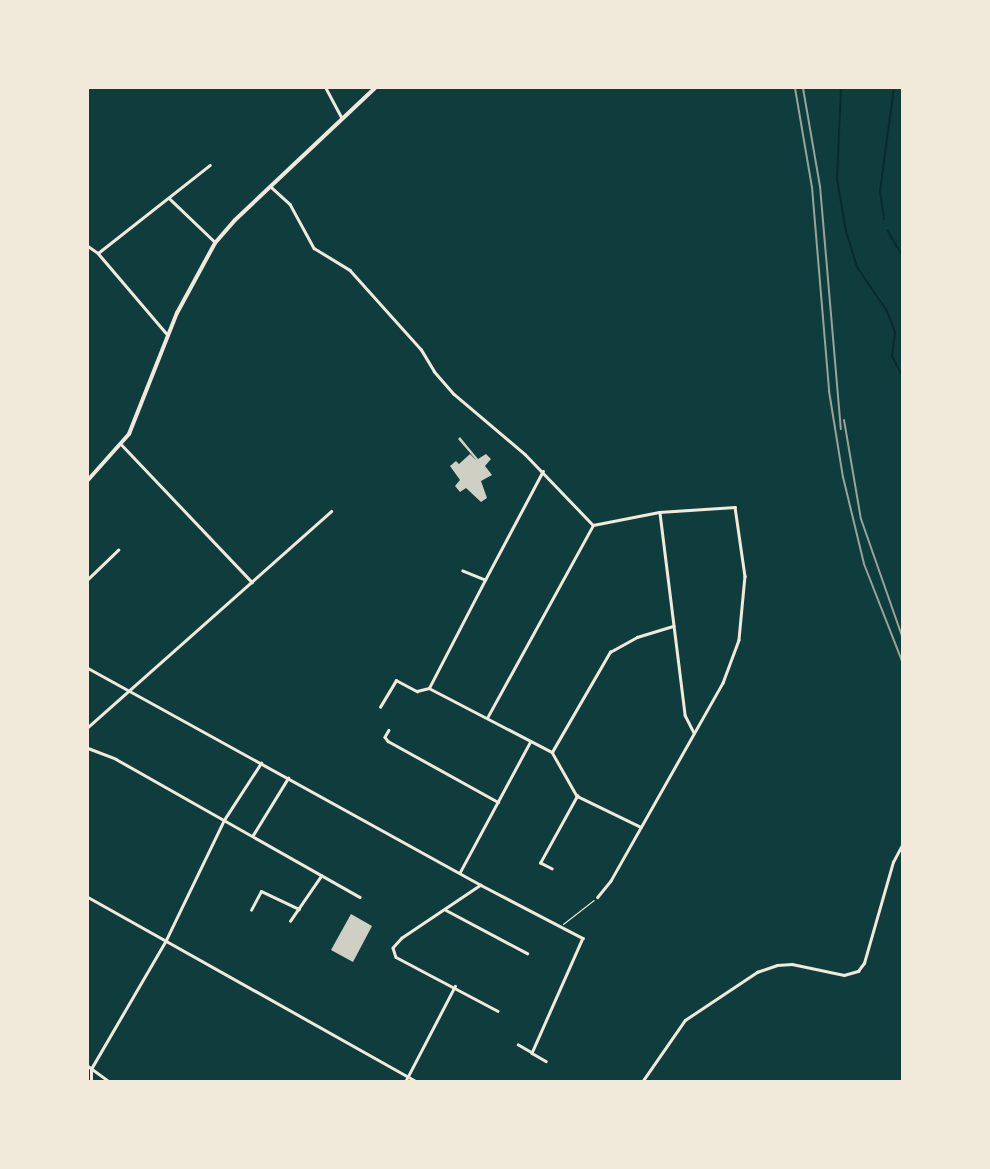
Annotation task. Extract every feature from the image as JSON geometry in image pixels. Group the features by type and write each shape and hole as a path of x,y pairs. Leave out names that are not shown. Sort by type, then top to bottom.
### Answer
{"main road":[{"path":"88,480 122,445 167,334 215,243 270,186 374,88"}],"street":[{"path":"326,88 342,118"},
{"path":"98,253 210,165"},
{"path":"270,186 290,204 314,248 350,270 420,349 434,371 454,394 543,471 593,525"},
{"path":"169,198 215,243"},
{"path":"88,246 98,253 167,334"},
{"path":"122,445 252,582"},
{"path":"380,707 396,680 417,692 429,688 543,471"},
{"path":"593,525 660,512 735,507 745,576 738,640 723,683 611,881 598,897"},
{"path":"88,727 332,511"},
{"path":"660,512 685,715 694,732"},
{"path":"487,718 593,525"},
{"path":"88,579 118,550"},
{"path":"463,571 485,580"},
{"path":"552,752 610,652 638,636 673,626"},
{"path":"88,668 481,885 583,938 532,1053"},
{"path":"429,688 552,752 578,796 641,827"},
{"path":"389,730 385,737 388,741 498,802"},
{"path":"460,872 530,742"},
{"path":"88,748 116,759 360,897"},
{"path":"91,1082 92,1069 166,940 224,820 261,763"},
{"path":"253,836 288,778"},
{"path":"552,869 540,862 578,796"},
{"path":"642,1082 685,1020 758,972 777,965 792,964 844,975 858,971 864,963 893,862 902,845"},
{"path":"290,921 321,876"},
{"path":"481,885 402,938 394,948 396,957 455,986 498,1011"},
{"path":"251,910 262,891 299,909"},
{"path":"88,897 418,1082"},
{"path":"446,910 527,953"},
{"path":"404,1082 455,986"},
{"path":"518,1045 546,1061"},
{"path":"88,1066 110,1082"}],"path":[{"path":"561,926 598,897"}],"building":[{"path":"460,437 478,459 486,454 491,459 485,466 492,475 481,481 487,498 481,502 466,488 460,492 455,486 460,480 450,466 456,461 459,464 470,454 477,461 458,439"},
{"path":"351,914 372,926 353,962 331,950"}],"waterway":[{"path":"841,88 837,179 846,231 857,267 887,311 895,332 892,356 902,376"},
{"path":"884,219 880,191 894,88"},
{"path":"887,230 902,255"}],"railway":[{"path":"795,88 812,187 829,391 843,477 864,564 902,661"},
{"path":"803,88 820,186 841,429"},
{"path":"844,420 861,519 902,636"}]}
